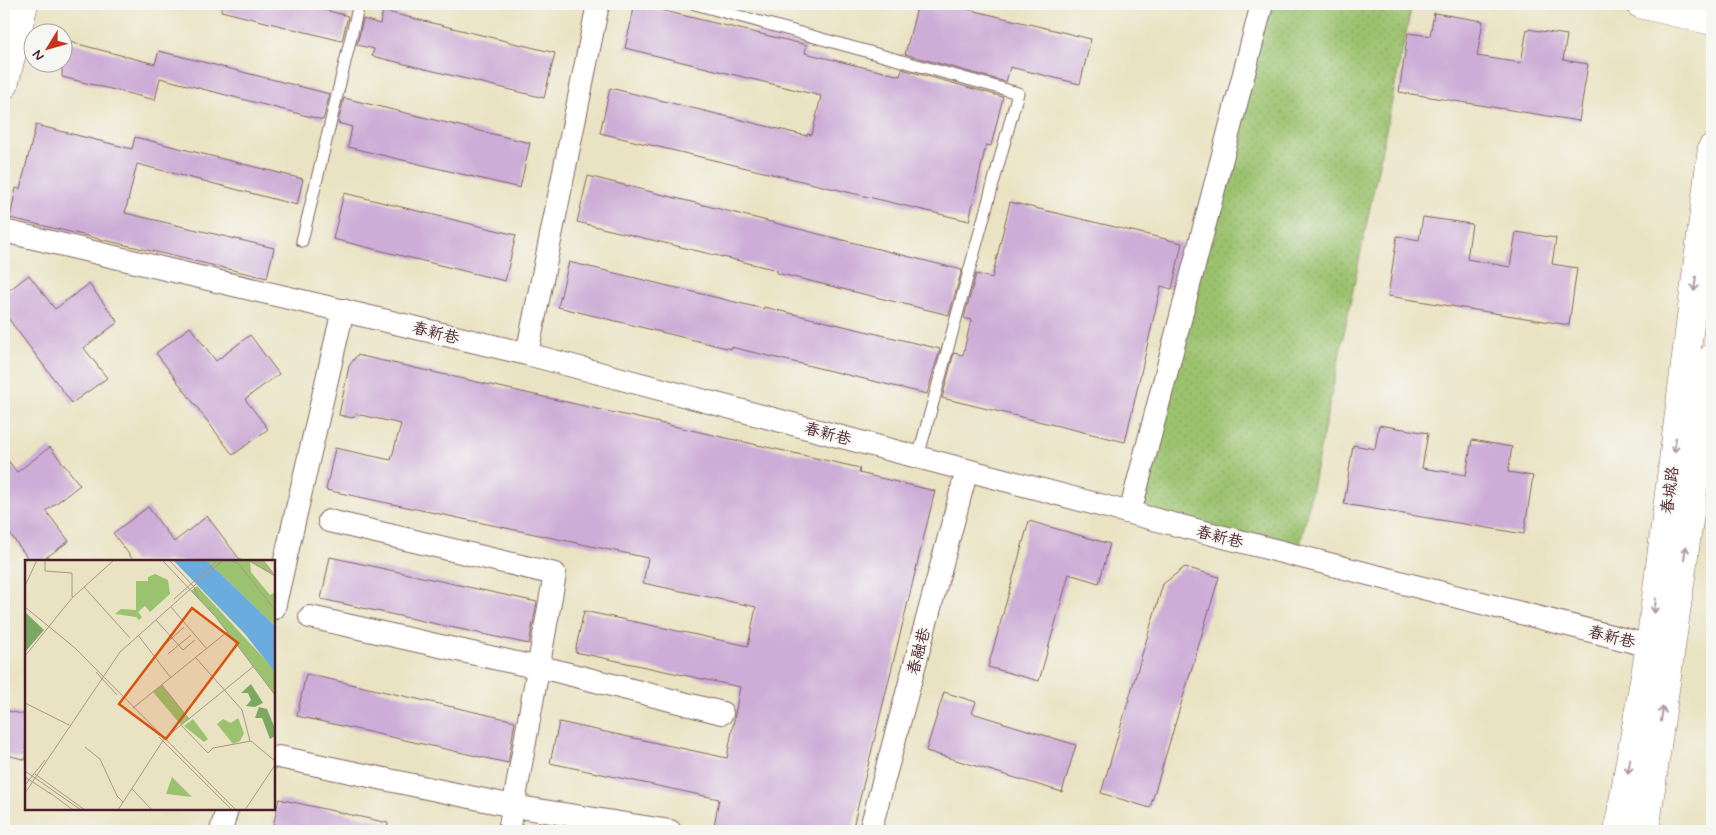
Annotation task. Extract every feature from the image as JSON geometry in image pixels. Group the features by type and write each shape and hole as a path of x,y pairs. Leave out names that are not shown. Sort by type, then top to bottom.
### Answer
{"street":[{"path":"4,85 24,4"},
{"path":"527,354 598,4"},
{"path":"1130,513 1262,4"},
{"path":"1640,4 1712,21"},
{"name":"春城路","path":"1618,831 1650,646 1712,148"},
{"name":"春新巷","path":"4,231 527,354 1130,513 1650,646"},
{"path":"275,604 343,310"},
{"name":"春城路","path":"1645,831 1712,358"},
{"name":"春融巷","path":"870,831 966,470"},
{"path":"329,521 555,574 509,831"},
{"path":"310,617 545,668 722,713"},
{"path":"279,757 513,806 670,831"},
{"path":"222,831 227,810"}],"lane":[{"path":"302,241 359,4"},
{"path":"695,4 1018,93 918,457"}],"green space":[{"path":"1262,4 1412,4 1298,556 1130,513"}],"building":[{"path":"222,4 302,4 348,16 342,41 221,11"},
{"path":"635,4 807,45 805,53 900,76 902,69 1003,97 991,146 986,145 969,221 600,133 610,88 807,136 807,134 812,135 821,96 625,48"},
{"path":"918,4 946,4 1091,39 1080,84 1010,67 1006,82 905,54"},
{"path":"383,11 555,53 544,98 372,56 374,49 357,45 363,19 380,24"},
{"path":"1434,13 1483,21 1477,56 1521,63 1527,29 1567,35 1563,60 1588,64 1579,121 1399,92 1408,33 1430,36"},
{"path":"72,43 155,64 159,51 330,94 323,120 160,78 155,100 62,77 62,72 72,72"},
{"path":"344,98 530,143 520,188 348,147 352,127 338,123"},
{"path":"36,125 132,149 135,137 303,179 297,205 137,164 125,213 274,248 267,278 10,218 16,188 20,189"},
{"path":"588,176 962,270 949,315 777,273 777,270 577,222"},
{"path":"344,193 516,235 505,281 333,239"},
{"path":"1010,202 1182,243 1172,289 1161,286 1125,442 942,398 954,353 963,355 971,320 964,318 976,274 992,278"},
{"path":"1423,217 1472,224 1467,259 1510,267 1516,232 1556,238 1552,264 1577,268 1569,325 1388,296 1397,236 1419,240"},
{"path":"569,262 940,349 927,394 558,307"},
{"path":"29,275 55,309 89,284 118,322 84,348 107,378 72,403 4,313 4,294"},
{"path":"190,327 216,361 250,335 279,374 245,399 268,429 233,455 156,353"},
{"path":"357,355 860,468 859,473 935,491 852,831 713,831 719,799 550,763 559,722 727,758 740,687 575,652 584,611 748,646 756,607 643,583 648,558 326,490 335,448 391,460 401,424 356,414 352,418 339,415 349,366"},
{"path":"1379,425 1428,433 1422,468 1466,475 1472,440 1512,447 1508,472 1533,476 1524,534 1344,504 1353,445 1375,449"},
{"path":"50,447 80,485 46,511 69,541 42,560 29,560 4,526 4,455 17,472"},
{"path":"148,507 174,542 207,516 240,560 133,560 113,533"},
{"path":"1029,521 1110,544 1099,583 1069,574 1039,681 988,667"},
{"path":"330,557 537,602 529,644 321,599"},
{"path":"1185,567 1219,577 1150,808 1101,793 1163,584"},
{"path":"306,674 515,721 508,763 297,716"},
{"path":"944,692 976,702 972,713 1076,745 1062,792 926,751"},
{"path":"4,710 25,715 25,760 4,754"},
{"path":"279,799 388,823 387,831 272,831"}]}
